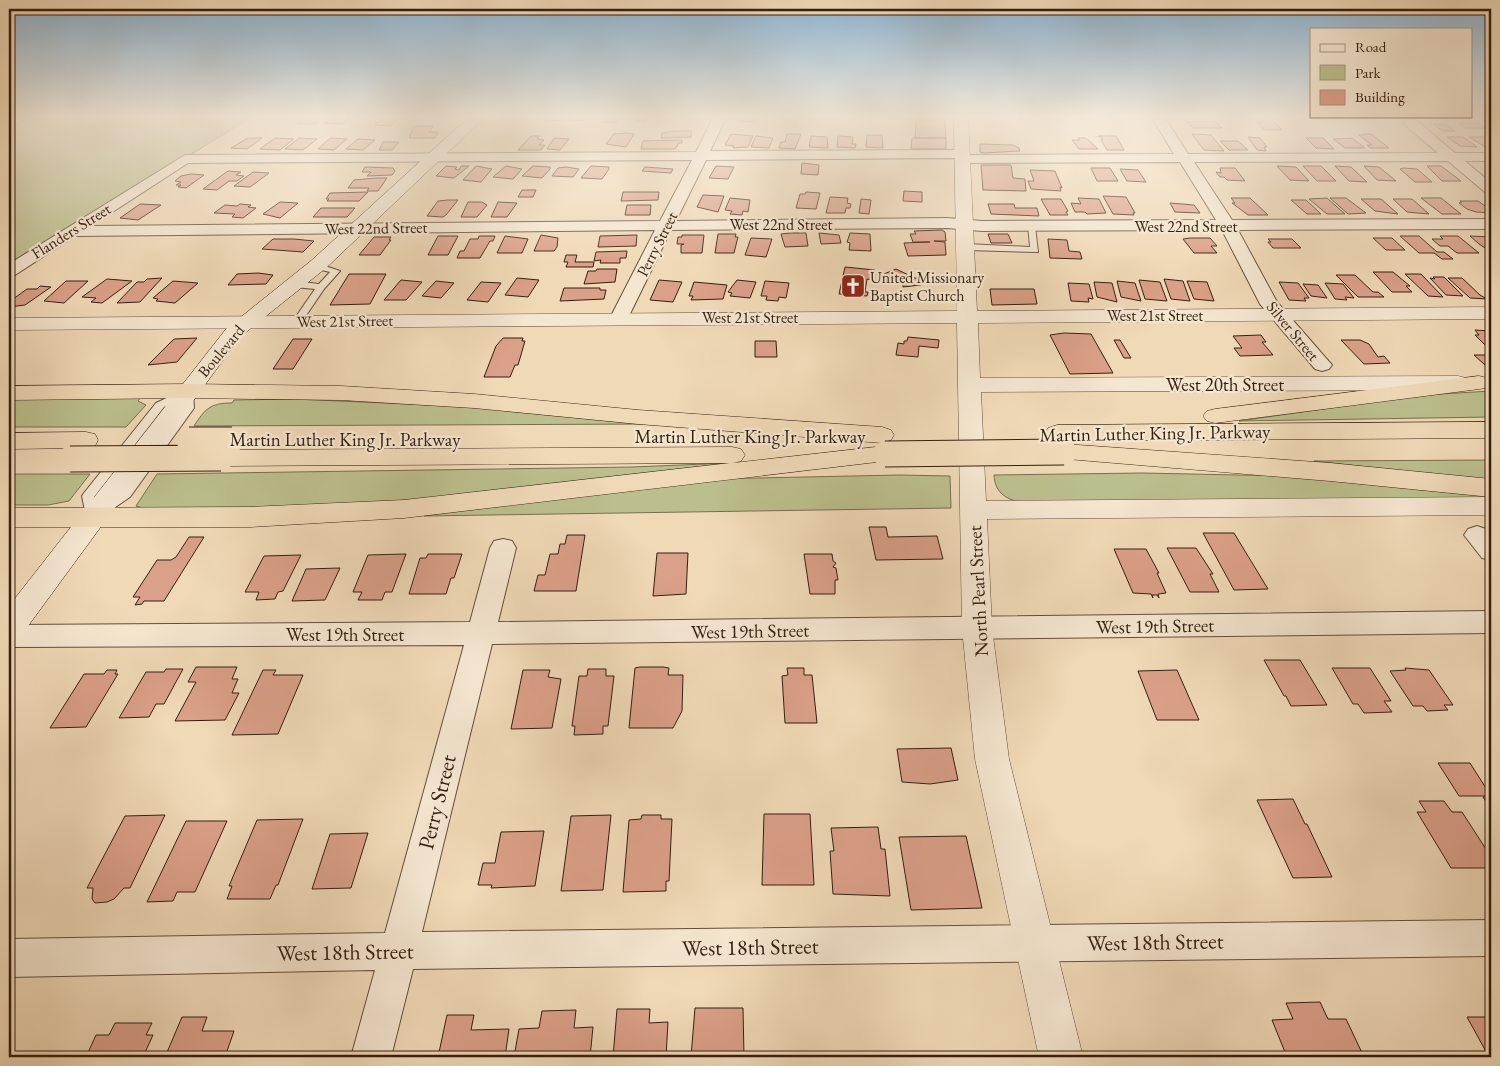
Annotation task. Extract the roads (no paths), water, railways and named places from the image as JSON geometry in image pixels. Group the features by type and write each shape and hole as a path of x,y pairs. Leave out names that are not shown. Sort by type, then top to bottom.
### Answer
{"highway":[{"path":"1112,433 1148,423 1266,411 1479,383"},
{"path":"9,393 304,392 401,397 638,417 884,444"},
{"name":"Martin Luther King Jr. Parkway","path":"1060,443 1112,433 1491,430"},
{"name":"Martin Luther King Jr. Parkway","path":"9,441 86,440 227,449"},
{"path":"1060,443 1491,488"},
{"name":"Martin Luther King Jr. Parkway","path":"9,460 70,459 227,449 884,444 1060,443 1491,449"},
{"path":"9,518 250,517 404,509 884,444"}],"street":[{"name":"Flanders Street","path":"9,271 173,166"},
{"name":"Boulevard","path":"9,628 233,333 316,266 427,166"},
{"name":"Perry Street","path":"619,318 697,166"},
{"name":"North Pearl Street","path":"962,166 969,316 977,628 992,759 1061,1057"},
{"name":"Silver Street","path":"1190,166 1227,225 1269,304 1322,365"},
{"path":"1462,166 1491,190"},
{"name":"West 22nd Street","path":"70,231 668,224 965,224 1031,226 1491,224"},
{"name":"West 21st Street","path":"9,324 619,318 1491,314"},
{"name":"West 20th Street","path":"970,385 1479,383"},
{"path":"974,510 1491,506"},
{"name":"Perry Street","path":"371,1057 503,548"},
{"name":"West 19th Street","path":"9,636 1491,622"},
{"name":"West 18th Street","path":"9,958 1491,938"}],"lane":[{"path":"966,247 1035,250 1031,226"},
{"path":"298,321 321,287 336,271 316,266"},
{"path":"294,284 321,287"}],"place":[{"name":"United Missionary Baptist Church","path":"853,286"}]}
